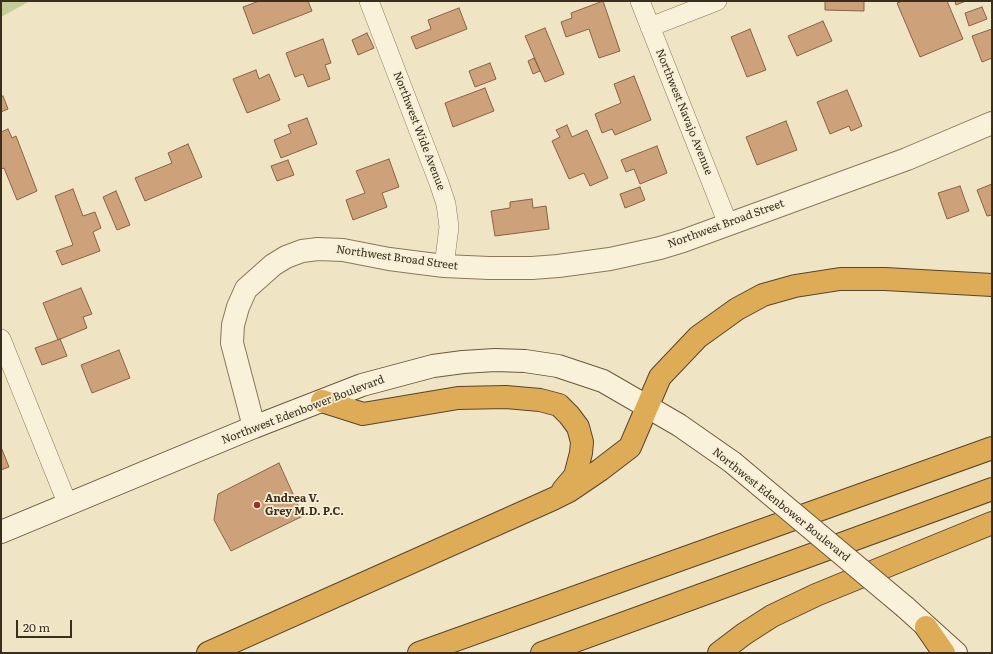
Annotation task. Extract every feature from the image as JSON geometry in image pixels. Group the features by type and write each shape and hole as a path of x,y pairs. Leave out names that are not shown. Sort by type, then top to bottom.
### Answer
{"highway":[{"path":"208,653 553,499 600,470 630,447 660,377 698,337 737,309 764,295 795,286 840,279 885,279 992,285"},
{"path":"322,401 363,414 458,398 506,397 540,400 558,405 569,414 578,428 582,442 575,476 568,486 553,499"},
{"path":"419,653 992,448"},
{"path":"542,653 992,489"},
{"path":"719,653 744,634 772,616 816,595 992,523"},
{"path":"926,627 944,653"}],"main road":[{"name":"Northwest Broad Street","path":"254,427 232,343 233,324 238,307 246,289 258,277 286,257 302,251 318,249 343,250 389,259 444,266 489,268 532,268 586,263 617,258 683,241 906,159 992,123"},
{"name":"Northwest Edenbower Boulevard","path":"1,532 254,427 362,386 432,366 495,360 525,361 558,366 603,381 678,424 732,462 905,606 926,627 956,653"}],"street":[{"name":"Northwest Wide Avenue","path":"369,1 446,204 449,227 444,266"},
{"name":"Northwest Navajo Avenue","path":"640,1 728,224"},
{"path":"650,27 717,1"},
{"path":"1,339 68,505"}],"green space":[{"path":"1,1 30,1 1,17"}],"building":[{"path":"259,1 308,1 312,11 253,34 243,7"},
{"path":"603,1 620,51 599,58 589,29 566,37 561,22 572,18 571,13"},
{"path":"825,1 864,1 864,11 825,10"},
{"path":"903,1 947,1 963,39 920,57 897,3"},
{"path":"955,1 966,1 956,5"},
{"path":"982,7 987,19 969,26 965,13"},
{"path":"459,8 467,29 416,49 411,37 431,29 428,20"},
{"path":"823,21 832,41 797,56 788,36"},
{"path":"545,28 564,74 545,82 525,36"},
{"path":"750,29 766,70 747,77 731,37"},
{"path":"992,29 992,58 982,62 972,36"},
{"path":"367,33 374,48 358,55 352,40"},
{"path":"323,39 331,63 325,65 330,79 308,87 303,74 295,77 286,53"},
{"path":"534,58 540,71 533,74 528,61"},
{"path":"490,63 496,79 475,87 469,71"},
{"path":"256,70 259,79 269,74 280,100 247,113 233,79"},
{"path":"634,76 651,120 615,135 612,129 602,133 595,114 621,103 614,84"},
{"path":"485,88 494,111 453,127 445,103"},
{"path":"847,90 862,126 851,131 849,126 830,134 817,102"},
{"path":"3,96 8,109 1,112 1,97"},
{"path":"307,118 317,144 281,158 274,140 291,133 288,125"},
{"path":"786,121 797,150 757,165 746,137"},
{"path":"567,125 572,137 587,130 608,178 590,186 584,173 569,179 552,141 560,137 556,130"},
{"path":"8,129 12,138 16,136 37,191 17,200 4,168 1,169 1,132"},
{"path":"188,144 202,177 145,201 135,178 172,163 168,153"},
{"path":"657,146 667,173 640,184 634,169 626,172 621,160"},
{"path":"389,159 399,187 382,193 387,207 353,220 346,200 365,193 356,171"},
{"path":"288,160 294,175 277,181 271,166"},
{"path":"992,184 992,215 987,216 977,190"},
{"path":"960,186 969,211 947,219 938,193"},
{"path":"640,187 645,200 625,208 620,194"},
{"path":"73,189 83,216 95,212 101,228 93,232 100,251 62,265 56,251 73,245 55,196"},
{"path":"116,191 130,225 117,230 103,197"},
{"path":"532,199 533,208 546,206 549,229 495,236 491,211 510,208 510,202"},
{"path":"81,288 92,314 83,317 87,328 58,340 43,303"},
{"path":"60,339 67,356 42,365 35,348"},
{"path":"119,350 130,378 92,393 81,365"},
{"path":"1,447 9,467 1,470"},
{"name":"Andrea V. Grey M.D. P.C.","path":"279,463 303,516 231,551 214,520 218,494"}],"place":[{"name":"Andrea V. Grey M.D. P.C.","path":"257,505"}]}
